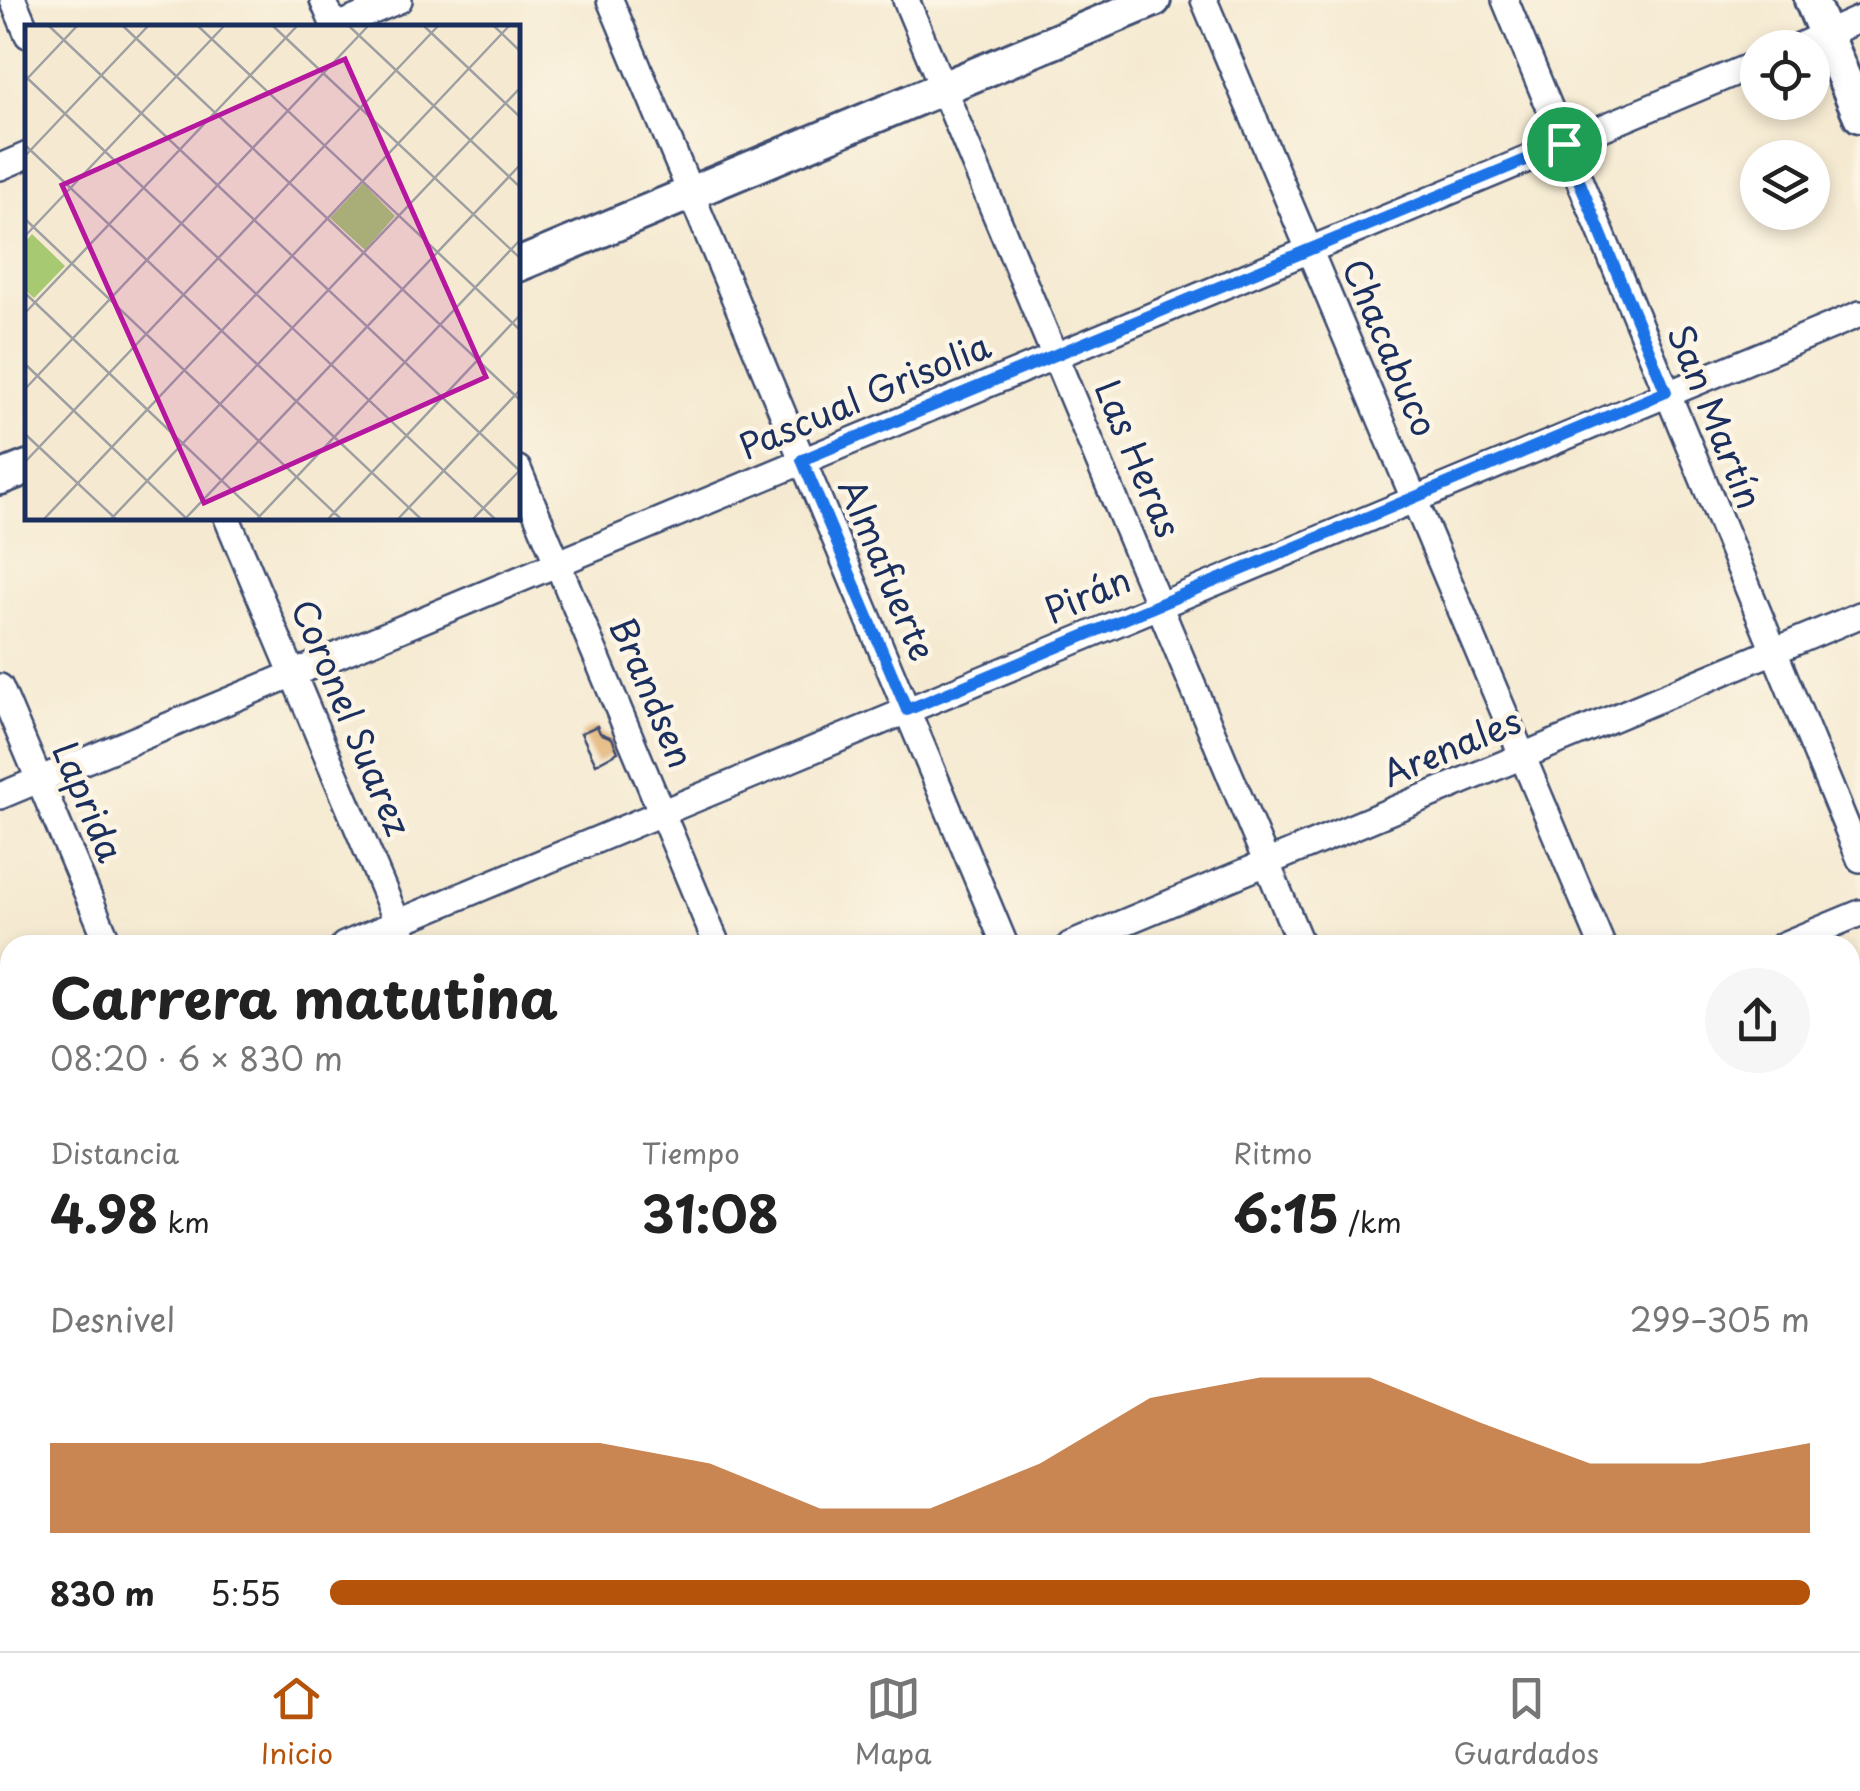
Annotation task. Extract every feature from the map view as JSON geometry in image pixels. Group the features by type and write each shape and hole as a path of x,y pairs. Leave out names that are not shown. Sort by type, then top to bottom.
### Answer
{"main road":[{"path":"520,263 1154,0"},
{"path":"1811,0 1842,20 1860,58"},
{"path":"1842,20 1860,116"},
{"path":"0,478 25,468"}],"street":[{"path":"13,0 25,28"},
{"path":"324,0 333,25"},
{"path":"339,25 399,0"},
{"name":"Almafuerte","path":"610,0 1001,935"},
{"name":"Las Heras","path":"906,0 1298,935"},
{"name":"Chacabuco","path":"1204,0 1598,935"},
{"name":"San Martín","path":"1505,0 1860,859"},
{"name":"Pascual Grisolia","path":"0,796 1740,71"},
{"path":"0,167 25,156"},
{"name":"Pirán","path":"403,934 664,813 1860,314"},
{"name":"Brandsen","path":"520,475 713,935"},
{"name":"Coronel Suarez","path":"229,520 403,934"},
{"name":"Arenales","path":"1094,935 1860,615"},
{"name":"Laprida","path":"0,687 105,935"},
{"path":"1807,935 1860,913"}],"building":[{"path":"597,726 600,733 612,738 618,752 596,764 581,733"}],"route":[{"path":"1564,144 1666,392 907,710 802,460 1564,144"}]}
